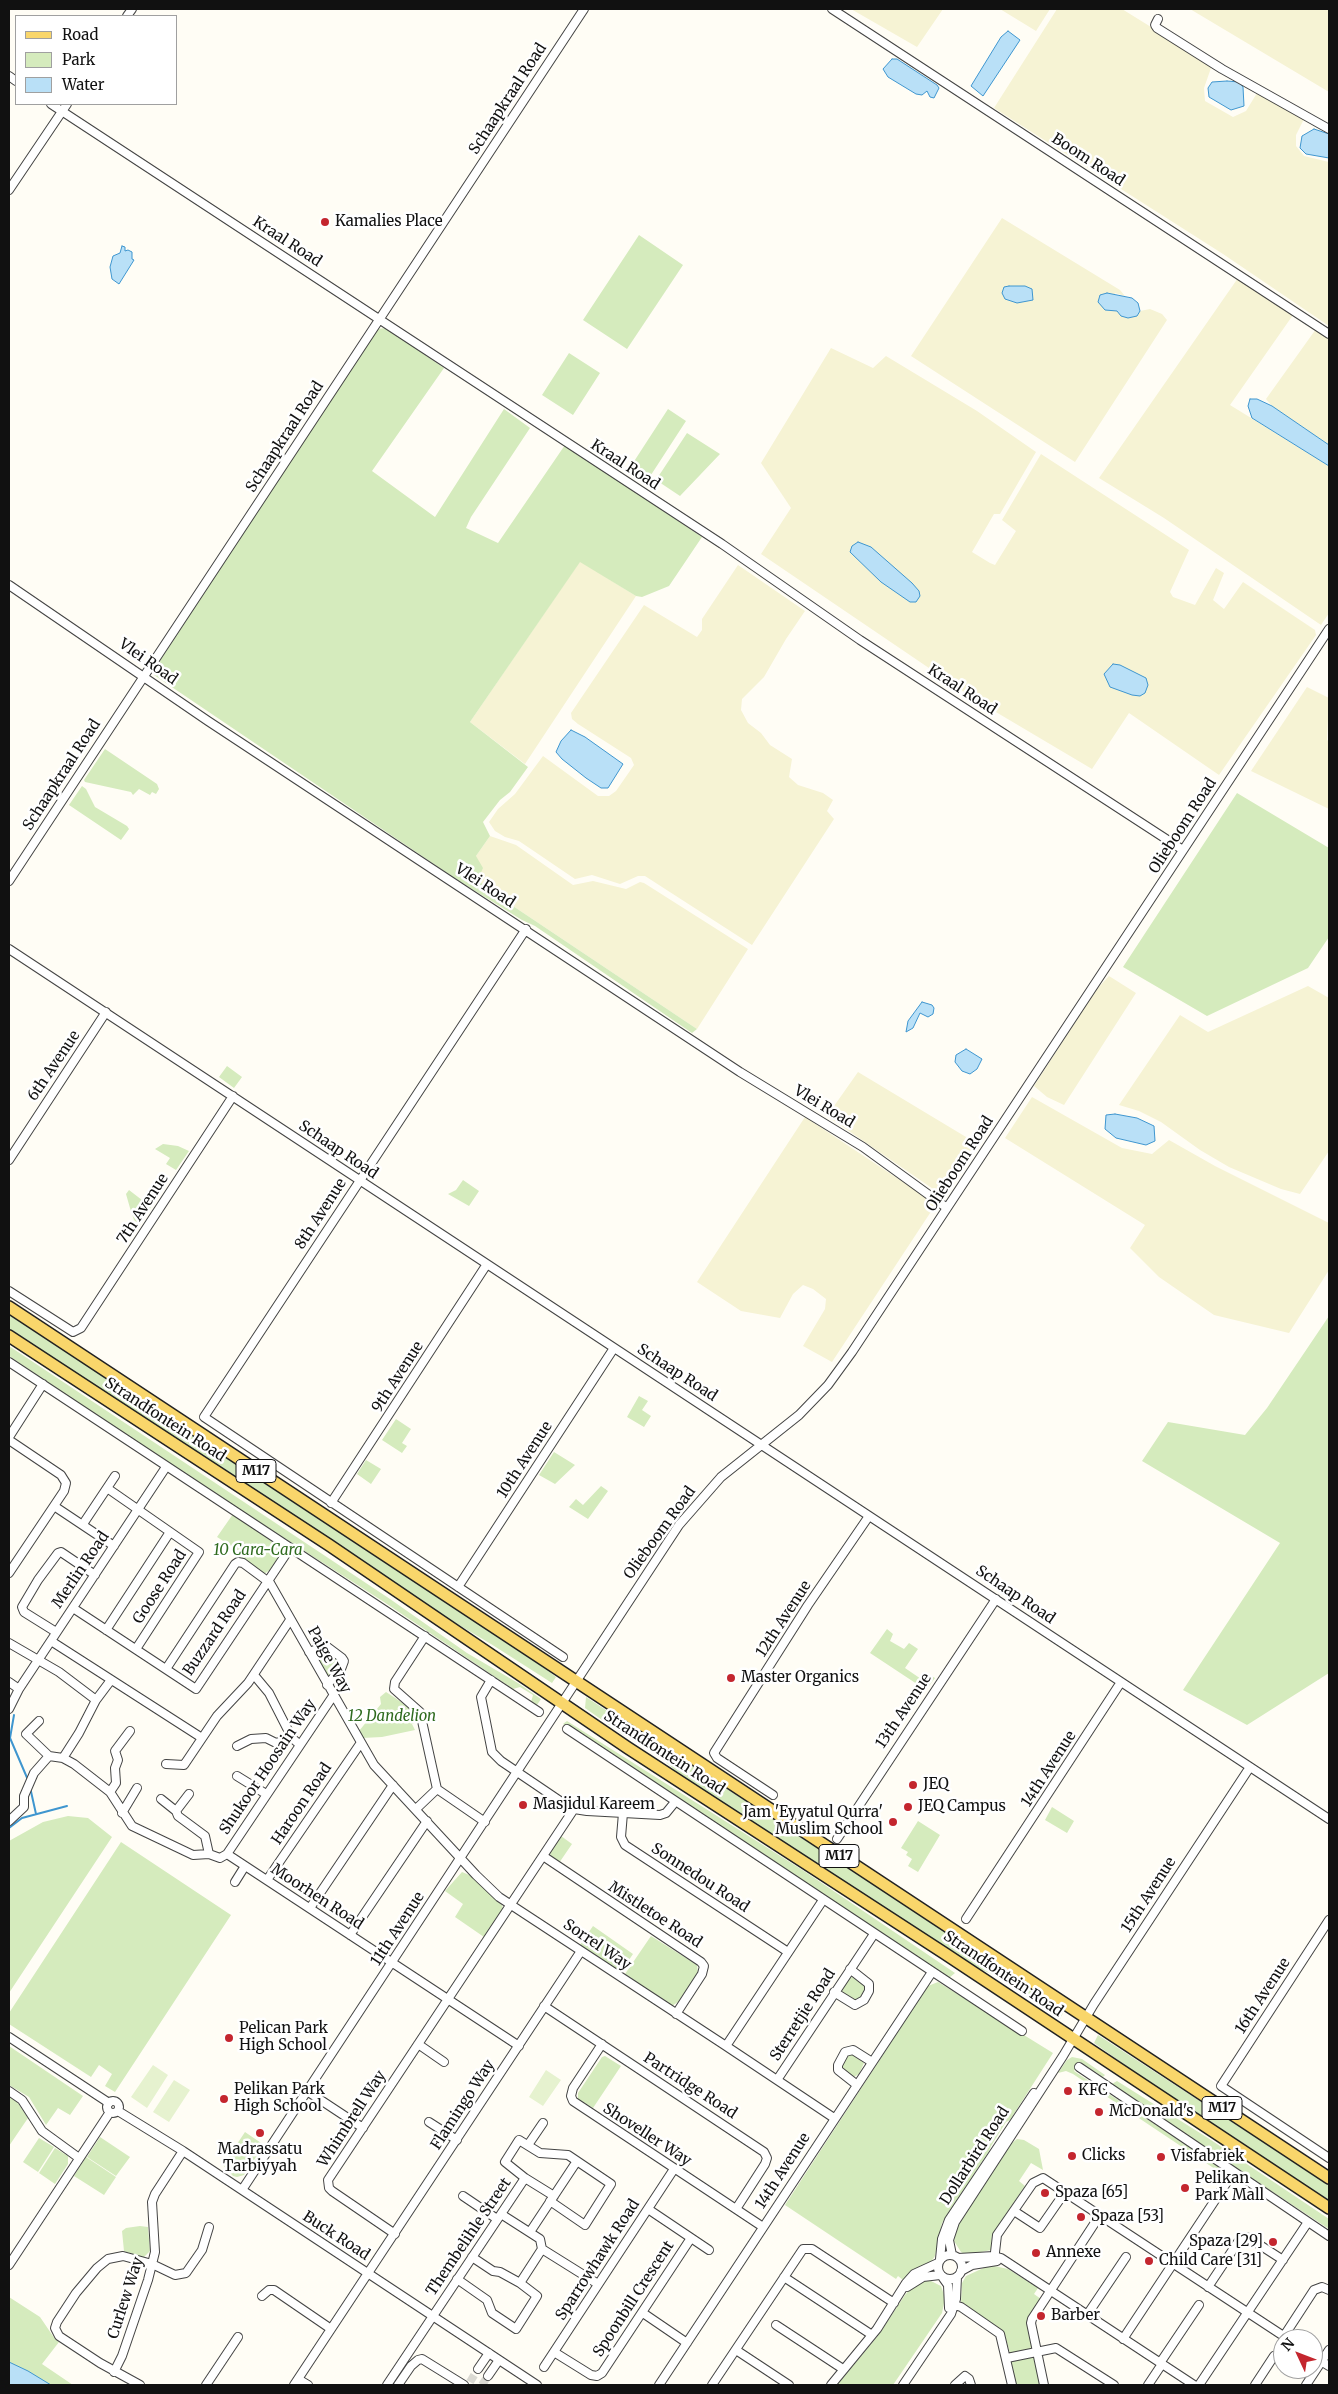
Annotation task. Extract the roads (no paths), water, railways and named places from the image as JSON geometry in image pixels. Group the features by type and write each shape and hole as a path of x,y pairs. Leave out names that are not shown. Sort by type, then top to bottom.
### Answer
{"main road":[{"name":"Strandfontein Road","path":"9,1307 1329,2178"},
{"name":"Strandfontein Road","path":"9,1336 330,1545 564,1704 1329,2208"}],"street":[{"name":"Schaapkraal Road","path":"9,881 584,9"},
{"name":"Boom Road","path":"832,9 1329,334"},
{"path":"1158,20 1155,25 1158,28 1222,69 1329,129"},
{"name":"Kraal Road","path":"53,105 722,544 860,640 1183,850"},
{"path":"9,190 66,105"},
{"name":"Vlei Road","path":"9,586 208,720 765,1088 863,1146 947,1208"},
{"name":"Olieboom Road","path":"577,1683 665,1546 691,1510 721,1478 799,1415 837,1373 1329,629"},
{"name":"8th Avenue","path":"331,1503 206,1420 204,1417 205,1413 526,929"},
{"name":"Schaap Road","path":"9,948 1329,1820"},
{"name":"6th Avenue","path":"9,1160 106,1012"},
{"name":"7th Avenue","path":"9,1291 73,1332 81,1328 233,1096"},
{"name":"9th Avenue","path":"331,1503 487,1264"},
{"name":"10th Avenue","path":"458,1587 614,1348"},
{"path":"9,1362 540,1712"},
{"path":"9,1436 43,1384"},
{"path":"9,1440 61,1475 66,1483 54,1506 9,1573"},
{"name":"Merlin Road","path":"9,1709 19,1689 166,1467"},
{"path":"83,1524 116,1476"},
{"name":"Goose Road","path":"107,1488 199,1552 136,1649"},
{"path":"331,1503 563,1657"},
{"path":"54,1506 114,1546"},
{"name":"12th Avenue","path":"773,1795 717,1758 714,1753 808,1605 869,1516"},
{"path":"106,1630 170,1532"},
{"name":"Buzzard Road","path":"73,1608 196,1689 290,1548"},
{"path":"56,1632 24,1612 22,1608 38,1580 58,1553 61,1552 95,1575"},
{"path":"166,1669 235,1564 238,1562 243,1563 268,1580"},
{"name":"Paige Way","path":"268,1580 360,1744 374,1765 461,1859"},
{"name":"13th Avenue","path":"837,1839 996,1599"},
{"path":"166,1764 185,1768 217,1716 254,1675 290,1620"},
{"path":"425,1636 395,1682 394,1689 420,1712 437,1789 485,1822"},
{"path":"51,1641 202,1738"},
{"path":"9,1642 59,1672 96,1700"},
{"path":"309,1652 326,1646 342,1658 341,1669 327,1685"},
{"path":"254,1675 269,1693 292,1738 299,1744"},
{"path":"63,1758 79,1733 96,1700 111,1680"},
{"path":"491,1680 480,1696 490,1747 495,1756 518,1772 574,1809 660,1815 666,1813 675,1802"},
{"path":"9,1682 19,1689"},
{"name":"14th Avenue","path":"966,1920 1121,1682"},
{"name":"11th Avenue","path":"242,2190 577,1683"},
{"name":"Shukoor Hoosain Way","path":"227,1854 333,1696"},
{"path":"39,1721 26,1734 49,1756 63,1758 110,1792 132,1826 193,1855 209,1854 220,1858 227,1854"},
{"path":"567,1728 675,1802 1022,2031"},
{"path":"110,1792 116,1783 118,1760 115,1751 130,1730"},
{"path":"237,1746 251,1739 266,1738 276,1743 292,1738"},
{"name":"Haroon Road","path":"267,1880 360,1744"},
{"path":"9,1821 24,1806 24,1796 34,1773 49,1756"},
{"name":"15th Avenue","path":"1073,2039 1250,1767"},
{"path":"237,1776 266,1794"},
{"path":"310,1908 393,1785"},
{"path":"122,1813 137,1788"},
{"path":"416,1809 437,1789"},
{"path":"176,1811 189,1794"},
{"path":"161,1799 176,1811 178,1816 206,1837 209,1854"},
{"name":"Whimbrell Way","path":"395,2234 329,2188 328,2180 574,1809"},
{"name":"Sonnedou Road","path":"623,1813 621,1837 625,1845 788,1952"},
{"path":"350,1935 427,1821"},
{"name":"Moorhen Road","path":"227,1854 519,2046"},
{"name":"Mistletoe Road","path":"543,1856 701,1962 704,1969 702,1974 676,2014"},
{"name":"Sorrel Way","path":"461,1859 492,1890 511,1904 777,2080"},
{"path":"235,1882 245,1866"},
{"path":"726,2046 823,1900"},
{"name":"16th Avenue","path":"1329,1920 1220,2086 1329,2158"},
{"name":"Sterretjie Road","path":"834,2118 777,2080 874,1934"},
{"name":"Flamingo Way","path":"368,2273 580,1951"},
{"path":"834,1992 856,2005 864,2000 869,1991 869,1984 850,1969"},
{"name":"14th Avenue","path":"660,2385 834,2118 932,1972"},
{"name":"Partridge Road","path":"544,2006 764,2152 767,2158 765,2164 736,2209"},
{"name":"Buck Road","path":"9,2037 109,2103 116,2102 118,2105 114,2111 183,2151 537,2385"},
{"name":"Dollarbird Road","path":"955,2257 950,2240 954,2222 1073,2039"},
{"path":"418,2044 444,2062"},
{"name":"Shoveller Way","path":"602,2044 573,2088 572,2101 763,2227"},
{"path":"857,2084 838,2070 838,2065 845,2052 853,2050 872,2062"},
{"path":"1079,2067 1233,2173 1329,2236"},
{"name":"Dollarbird Road","path":"939,2261 942,2239 949,2220 1025,2105 1050,2075"},
{"path":"9,2091 22,2100 42,2131 79,2158"},
{"path":"306,2091 363,2128"},
{"path":"9,2266 79,2158 114,2111"},
{"path":"429,2122 457,2140"},
{"path":"528,2145 543,2122"},
{"path":"526,2178 505,2162 519,2140 540,2153 566,2154 577,2161 530,2232"},
{"name":"Curlew Way","path":"114,2372 125,2348 155,2252 152,2202 155,2194 183,2151"},
{"name":"Thembelihle Street","path":"387,2385 432,2315 526,2178 585,2224 611,2185 577,2161"},
{"name":"Sparrowhawk Road","path":"544,2367 674,2169"},
{"path":"1123,2339 1233,2173"},
{"path":"994,2259 996,2237 1033,2183 1039,2178 1047,2180 1273,2329"},
{"path":"1014,2211 1040,2228 1065,2192"},
{"path":"463,2196 530,2232 540,2240 542,2249 520,2283"},
{"name":"Spoonbill Crescent","path":"554,2352 588,2374 597,2376 602,2373 643,2313 691,2238 648,2209"},
{"path":"1044,2385 1031,2323 1100,2215"},
{"path":"1200,2385 1308,2222"},
{"path":"140,2385 114,2372 59,2336 55,2328 57,2322 76,2293 97,2268 108,2259 123,2256 152,2264 175,2275 186,2273 202,2250 209,2227"},
{"path":"1208,2286 1238,2242 1244,2237 1249,2238 1283,2260"},
{"path":"691,2238 709,2250"},
{"path":"712,2385 801,2251 809,2248 894,2303"},
{"path":"542,2249 598,2284"},
{"path":"831,2385 872,2335 902,2292 906,2283 914,2274 939,2261 946,2255 1007,2262 1194,2385"},
{"path":"457,2279 487,2300 490,2312 516,2329 537,2296 520,2283 500,2272 493,2271 472,2257"},
{"path":"903,2385 946,2322 962,2264 955,2257"},
{"path":"1087,2315 1126,2257"},
{"path":"902,2292 923,2277 942,2276 949,2279 972,2265 994,2259"},
{"path":"939,2261 938,2269 948,2284 952,2305"},
{"path":"308,2385 296,2382 368,2273"},
{"path":"784,2277 872,2335"},
{"path":"1291,2329 1314,2290 1322,2287 1329,2290"},
{"path":"262,2296 269,2290 274,2290 331,2330"},
{"path":"952,2305 961,2307 1000,2334 1012,2385"},
{"path":"1148,2385 1199,2305"},
{"path":"643,2313 688,2343"},
{"path":"776,2325 843,2369"},
{"path":"206,2385 238,2337"},
{"path":"1007,2358 1056,2348 1110,2384"},
{"path":"736,2350 789,2385"},
{"path":"478,2370 489,2353"},
{"path":"1255,2385 1273,2358"},
{"path":"398,2385 411,2366 418,2360 422,2360 467,2384"},
{"path":"488,2376 499,2360"},
{"path":"955,2385 965,2376 969,2379 971,2385"}],"water":[{"path":"1008,31 1020,40 983,96 971,86 1001,37"},
{"path":"892,59 897,59 937,85 939,88 934,98 930,97 927,91 922,95 916,94 888,77 883,69"},
{"path":"1212,82 1239,82 1243,87 1244,106 1231,110 1209,97 1208,88"},
{"path":"1314,129 1329,134 1329,158 1306,154 1300,148 1302,136"},
{"path":"122,246 125,247 125,251 132,252 132,259 134,260 119,284 112,279 110,267 113,256 120,253"},
{"path":"1025,286 1032,289 1033,300 1017,303 1005,299 1002,293 1004,287"},
{"path":"1107,293 1132,298 1138,303 1140,311 1137,316 1128,318 1121,316 1117,311 1105,310 1098,302 1100,295"},
{"path":"1250,399 1257,399 1272,406 1329,445 1329,466 1252,418 1248,406"},
{"path":"858,542 871,547 912,583 919,591 920,596 916,602 910,602 881,582 850,552 852,546"},
{"path":"1113,664 1120,665 1146,678 1148,685 1145,693 1140,696 1132,695 1110,687 1104,674"},
{"path":"571,730 585,737 623,764 608,788 601,788 586,778 556,752 561,741"},
{"path":"922,1002 932,1005 934,1008 933,1014 928,1017 920,1013 913,1028 906,1032 908,1021"},
{"path":"966,1049 982,1059 977,1069 970,1074 962,1071 955,1062 956,1055"},
{"path":"1115,1114 1137,1118 1154,1126 1155,1141 1146,1145 1116,1138 1105,1129 1106,1115"},
{"path":"9,2362 28,2371 51,2385 9,2385"}],"waterway":[{"path":"14,1715 10,1738 28,1780"},
{"path":"30,1787 36,1814"},
{"path":"9,1828 22,1818 67,1806"}],"tunnel":[{"path":"470,2382 478,2369"},
{"path":"482,2385 488,2376"}],"place":[{"name":"Kamalies Place","path":"325,222"},
{"name":"Master Organics","path":"731,1678"},
{"name":"JEQ","path":"913,1785"},
{"name":"Masjidul Kareem","path":"523,1805"},
{"name":"JEQ Campus","path":"908,1807"},
{"name":"Jam 'Eyyatul Qurra' Muslim School","path":"893,1822"},
{"name":"Pelican Park High School","path":"229,2038"},
{"name":"KFC","path":"1068,2091"},
{"name":"Pelikan Park High School","path":"224,2099"},
{"name":"McDonald's","path":"1099,2112"},
{"name":"Madrassatu Tarbiyyah","path":"260,2133"},
{"name":"Clicks","path":"1072,2156"},
{"name":"Visfabriek","path":"1161,2157"},
{"name":"Pelikan Park Mall","path":"1185,2188"},
{"name":"Spaza [65]","path":"1045,2193"},
{"name":"Spaza [53]","path":"1081,2217"},
{"name":"Spaza [29]","path":"1273,2242"},
{"name":"Annexe","path":"1036,2253"},
{"name":"Child Care [31]","path":"1149,2261"},
{"name":"Barber","path":"1041,2316"}],"park label":[{"name":"10 Cara-Cara","path":"258,1551"},
{"name":"12 Dandelion","path":"392,1717"}]}
